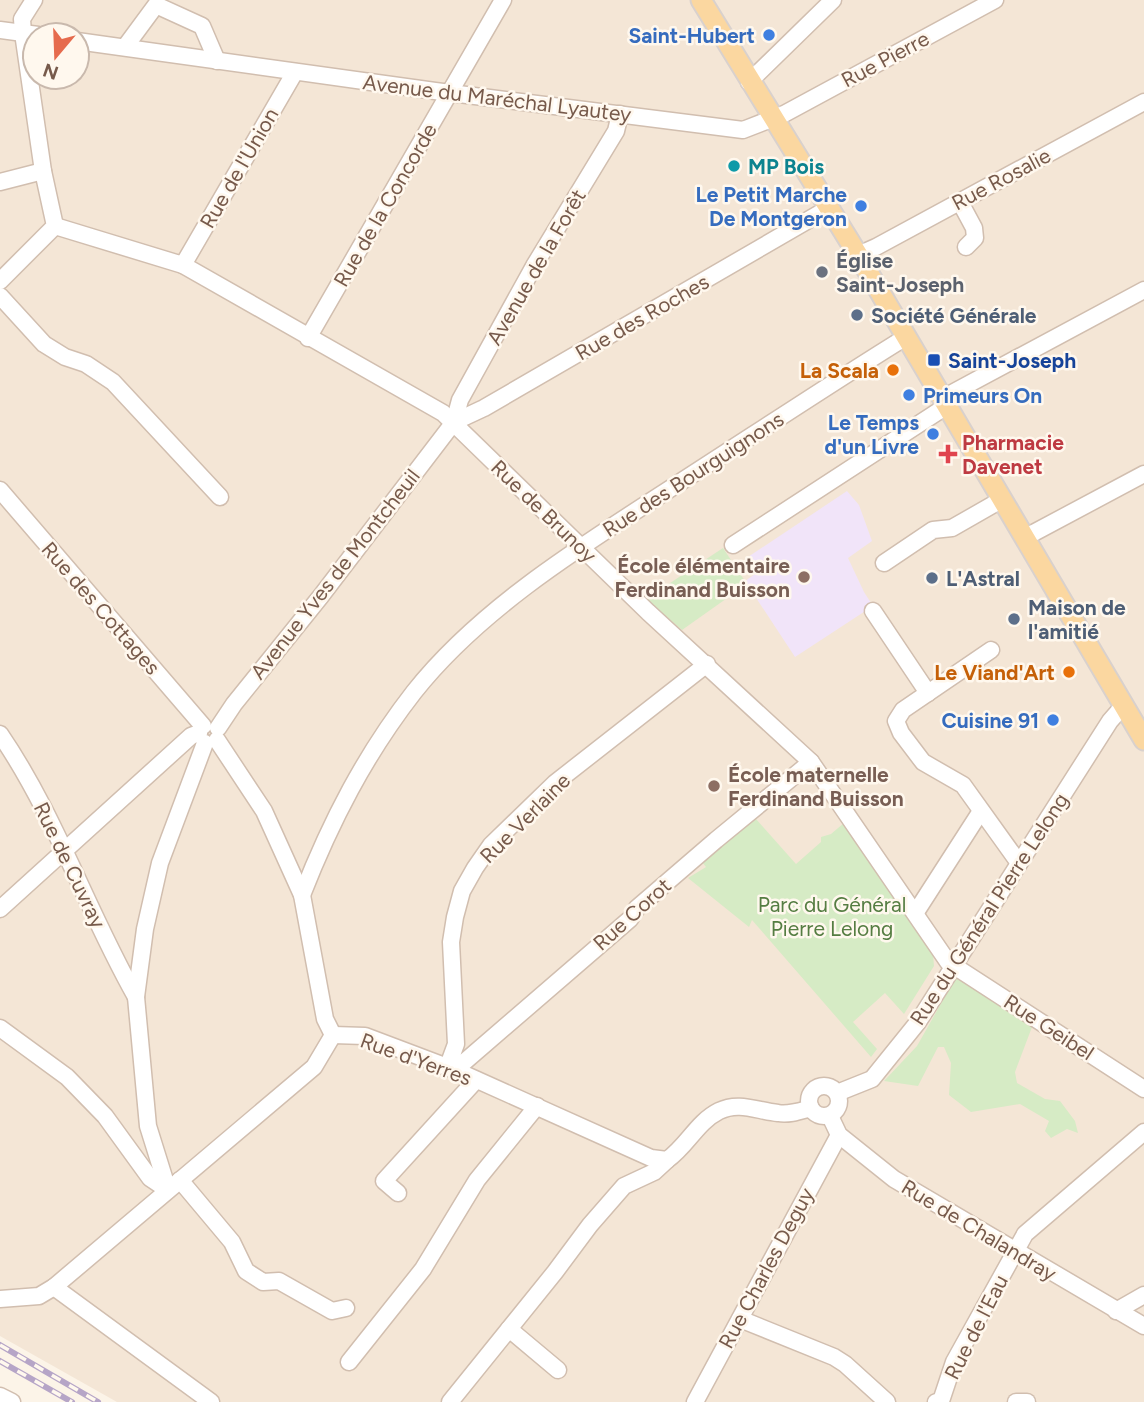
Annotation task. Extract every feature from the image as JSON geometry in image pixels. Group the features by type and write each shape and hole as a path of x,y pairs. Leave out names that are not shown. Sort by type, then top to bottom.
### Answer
{"main road":[{"path":"701,0 749,82 858,255 1144,740"}],"street":[{"path":"23,21 34,0"},
{"name":"Rue de la Concorde","path":"308,338 503,0"},
{"path":"749,82 833,0"},
{"name":"Rue Pierre","path":"774,118 995,0"},
{"path":"125,47 156,5 202,26 217,61"},
{"path":"0,30 21,33"},
{"name":"Avenue du Maréchal Lyautey","path":"91,43 743,130 774,118"},
{"name":"Rue de l'Union","path":"183,265 295,72"},
{"path":"0,281 55,226 43,171 36,91"},
{"name":"Rue Rosalie","path":"858,255 1144,102"},
{"name":"Avenue de la Forêt","path":"454,422 460,400 534,266 616,131 621,114"},
{"path":"0,183 43,171"},
{"path":"960,202 974,228 975,238 966,247"},
{"name":"Rue des Roches","path":"454,422 484,408 829,208"},
{"name":"Rue de Brunoy","path":"55,226 183,265 308,338 431,405 454,422 648,612 811,762 943,954 954,965"},
{"path":"733,545 943,403 1144,290"},
{"path":"0,296 44,344 65,357 86,364 113,382 220,497"},
{"name":"Rue des Bourguignons","path":"302,895 328,830 348,790 416,691 477,625 581,546 906,337"},
{"name":"Avenue Yves de Montcheuil","path":"209,734 321,596 454,422"},
{"path":"1024,538 1144,474"},
{"name":"Rue des Cottages","path":"0,490 209,734 264,811 302,895 325,1019 333,1035"},
{"path":"884,563 933,530 952,528 1002,500"},
{"path":"873,611 928,693"},
{"path":"991,650 903,709 896,721 901,733 923,762 963,785 1018,863"},
{"name":"Rue Verlaine","path":"455,1070 449,1063 456,1044 452,942 462,891 475,868 491,845 555,783 707,664"},
{"name":"Rue du Général Pierre Lelong","path":"837,1093 860,1085 878,1073 918,1022 1110,721 1124,705"},
{"name":"Rue de Cuvray","path":"0,734 15,756 65,850 117,965 136,996"},
{"path":"0,909 191,736 209,734 160,863 145,929 136,996 148,1126 147,1144 138,1159"},
{"name":"Rue Corot","path":"455,1070 629,919 637,908 706,848 811,762"},
{"path":"916,912 981,811"},
{"name":"Rue Geibel","path":"954,965 1144,1089"},
{"path":"0,1028 67,1077 105,1116 150,1178 174,1185"},
{"name":"Rue d'Yerres","path":"0,1299 39,1296 54,1287 314,1067 333,1035 365,1035 455,1070 651,1158 667,1160"},
{"path":"456,1044 475,1053"},
{"path":"398,1193 384,1181 476,1080"},
{"path":"830,1087 837,1093 839,1106 830,1116 817,1114 811,1108 811,1094 817,1088 830,1087"},
{"path":"450,1402 624,1186 654,1172 678,1153 707,1118 736,1105 786,1114 811,1108"},
{"path":"349,1362 423,1269 477,1180 537,1106"},
{"name":"Rue de Chalandray","path":"830,1116 839,1135 894,1180 1144,1326"},
{"path":"148,1126 174,1185 232,1242 246,1272 263,1282 279,1281 332,1311 346,1308"},
{"name":"Rue de l'Eau","path":"936,1402 941,1401 954,1362 1025,1234 1144,1132"},
{"name":"Rue Charles Deguy","path":"695,1402 839,1135"},
{"path":"54,1287 211,1402"},
{"path":"1116,1311 1144,1295"},
{"path":"740,1319 834,1357 887,1402"},
{"path":"509,1329 558,1370"},
{"path":"0,1396 12,1402"}],"shaded area":[{"path":"0,0 1144,0 1144,1402 117,1402 0,1336"},
{"name":"École élémentaire Ferdinand Buisson","path":"847,491 859,505 872,541 848,558 873,606 795,657 745,581 758,572 748,557"}],"green space":[{"path":"723,548 747,584 682,630 646,599"},
{"name":"Parc du Général Pierre Lelong","path":"756,819 796,864 821,842 821,837 831,834 844,823 933,954 934,966 904,1014 885,993 853,1022 877,1049 871,1057 752,920 749,927 688,878 706,867 702,862"},
{"path":"956,977 1032,1027 1015,1072 1017,1083 1045,1099 1060,1101 1075,1121 1078,1133 1067,1129 1051,1138 1045,1131 1049,1121 1020,1104 971,1112 949,1095 951,1063 944,1047 938,1047 918,1086 884,1081 917,1046"}],"railway":[{"path":"0,1345 98,1402"},
{"path":"0,1361 72,1402"}],"place":[{"name":"Saint-Hubert","path":"769,35"},
{"name":"MP Bois","path":"734,166"},
{"name":"Le Petit Marche De Montgeron","path":"861,206"},
{"name":"Église Saint-Joseph","path":"822,272"},
{"name":"Société Générale","path":"857,315"},
{"name":"Saint-Joseph","path":"934,360"},
{"name":"La Scala","path":"893,370"},
{"name":"Primeurs On","path":"909,395"},
{"name":"Le Temps d'un Livre","path":"933,434"},
{"name":"Pharmacie Davenet","path":"948,454"},
{"name":"École élémentaire Ferdinand Buisson","path":"804,577"},
{"name":"L'Astral","path":"932,578"},
{"name":"Maison de l'amitié","path":"1014,619"},
{"name":"Le Viand'Art","path":"1069,672"},
{"name":"Cuisine 91","path":"1053,720"},
{"name":"École maternelle Ferdinand Buisson","path":"714,786"}]}
